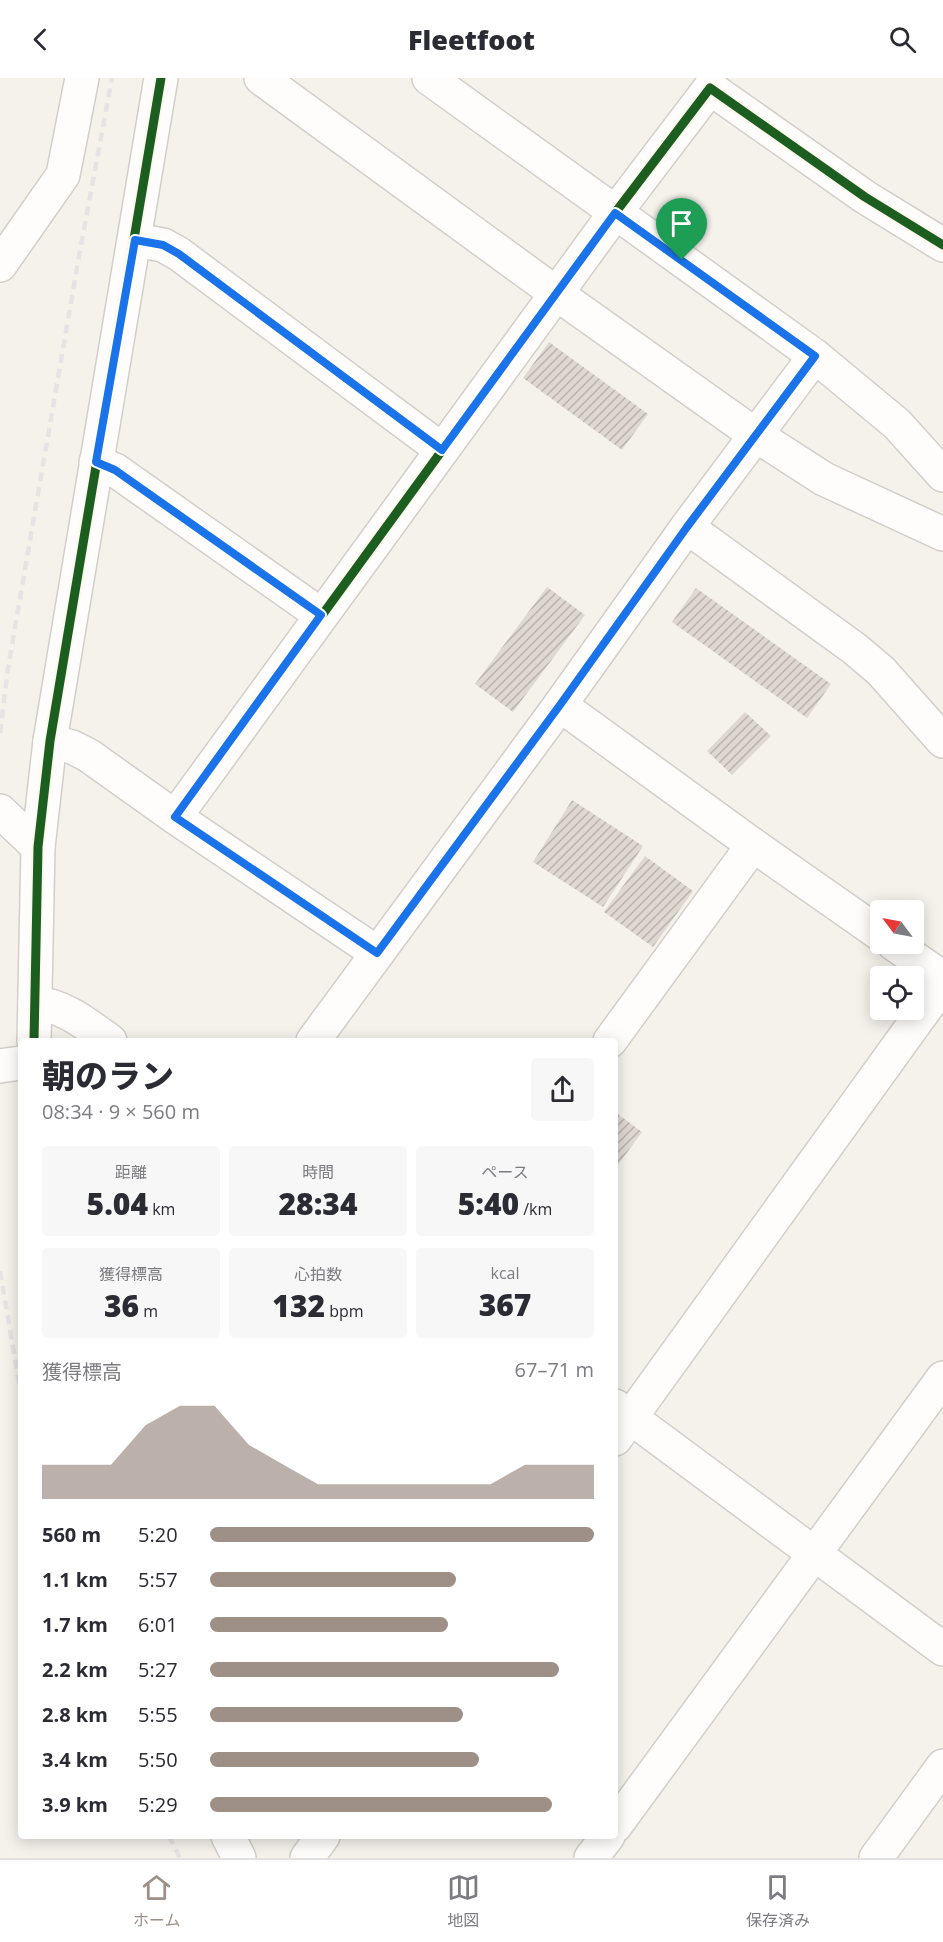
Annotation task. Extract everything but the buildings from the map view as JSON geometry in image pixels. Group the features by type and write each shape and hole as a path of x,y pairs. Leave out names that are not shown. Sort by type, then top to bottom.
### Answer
{"street":[{"path":"0,265 63,175 82,78"},
{"path":"34,1038 38,847 50,741 161,78"},
{"path":"261,78 557,294 757,436 824,479 943,534"},
{"path":"429,78 463,87 615,213 815,356 897,424 943,475"},
{"path":"175,817 615,213 710,88 865,197 943,245"},
{"path":"135,240 163,245 179,254 442,450"},
{"path":"315,1038 560,705 687,527 815,356"},
{"path":"96,462 115,470 321,615"},
{"path":"687,527 855,649 880,671 943,741"},
{"path":"560,705 870,927"},
{"path":"50,741 72,747 88,755 175,817 377,953"},
{"path":"0,811 38,847"},
{"path":"612,1038 753,845"},
{"path":"908,954 943,978"},
{"path":"943,984 620,1421 815,1554 943,1649"},
{"path":"34,1003 50,1004 65,1010 106,1038"},
{"path":"0,1066 18,1063"},
{"path":"618,1822 943,1378"},
{"path":"876,1858 943,1766"},
{"path":"230,1839 239,1858"},
{"path":"307,1858 321,1839"},
{"path":"591,1858 606,1839"}],"railway":[{"path":"0,733 8,668 112,78"},
{"path":"0,1271 18,1377"},
{"path":"170,1839 180,1858"}],"cycle path":[{"path":"34,1038 38,847 50,741 161,78"},
{"path":"175,817 615,213 710,88 865,197 943,245"}],"route":[{"path":"615,213 682,260 815,356 687,527 560,705 377,953 175,817 321,615 115,470 96,462 135,240 163,245 179,254 442,450 615,213"}]}
